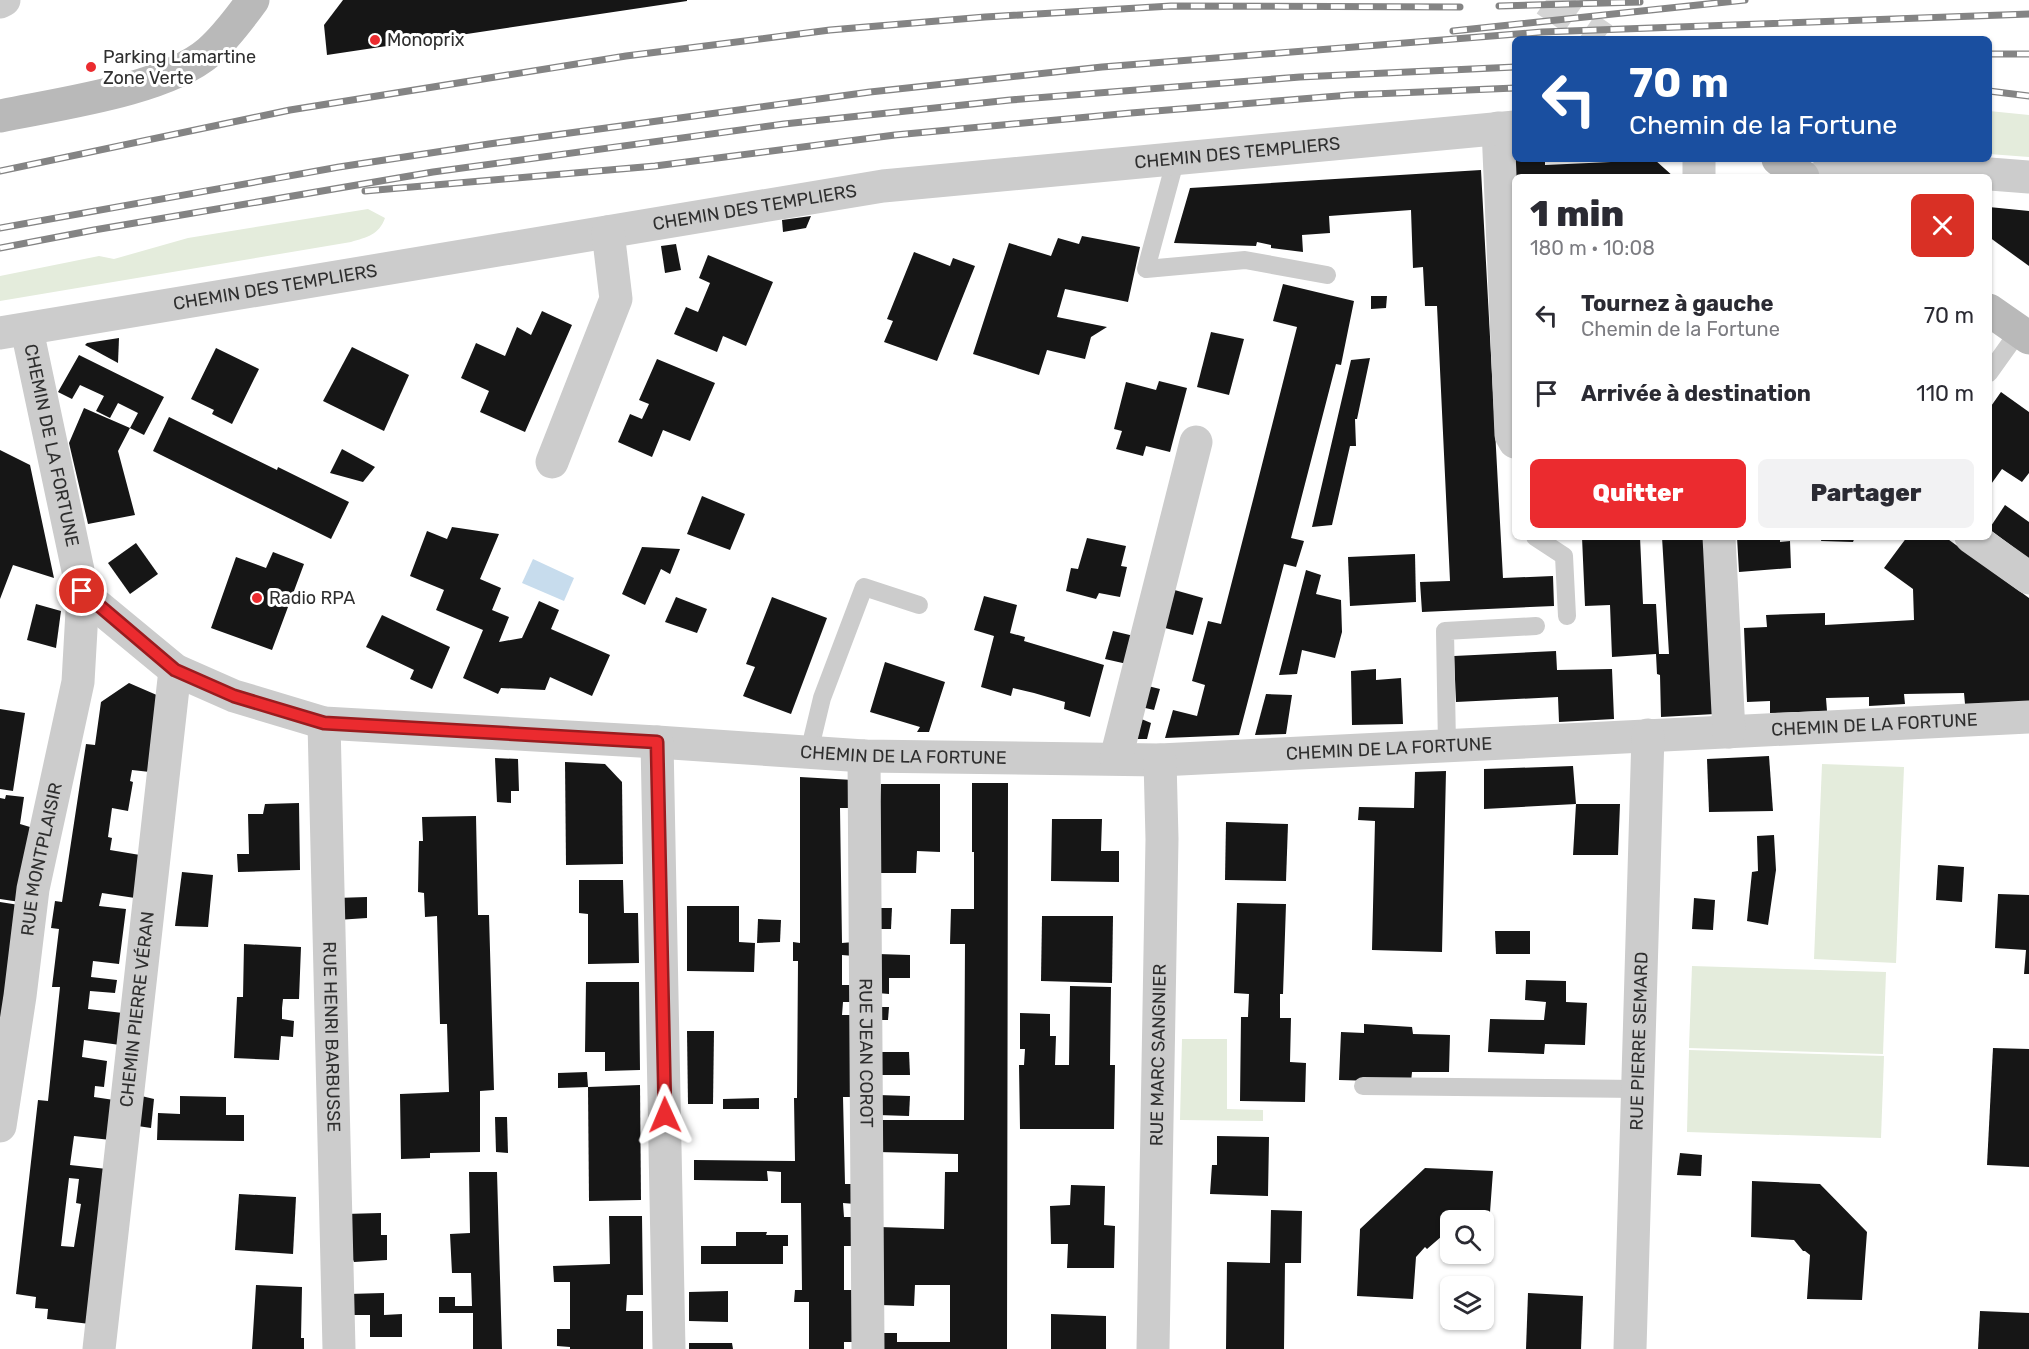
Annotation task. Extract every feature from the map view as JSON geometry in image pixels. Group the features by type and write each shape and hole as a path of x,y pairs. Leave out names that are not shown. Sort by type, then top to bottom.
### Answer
{"main road":[{"path":"0,116 113,92 176,73 208,53 233,27 253,0"},
{"path":"1782,162 1799,174"},
{"path":"1992,312 2024,334"}],"street":[{"name":"CHEMIN DES TEMPLIERS","path":"13,332 883,186 1507,128"},
{"path":"1507,128 1512,437"},
{"path":"1831,174 1854,167 1875,165 1990,174"},
{"path":"1992,174 2029,177"},
{"path":"552,462 616,299 608,232"},
{"name":"CHEMIN DE LA FORTUNE","path":"13,332 83,594 175,670 234,696 324,723 864,756 1160,760 2029,717"},
{"path":"1116,758 1196,442"},
{"path":"1719,540 1729,732"},
{"path":"1975,540 2029,578"},
{"name":"RUE MONTPLAISIR","path":"0,1126 20,996 33,889 78,682 83,594"},
{"name":"CHEMIN PIERRE VÉRAN","path":"99,1349 175,670"},
{"name":"RUE HENRI BARBUSSE","path":"324,723 339,1349"},
{"name":"RUE PIERRE SEMARD","path":"1630,1349 1648,735"},
{"path":"657,742 669,1349"},
{"name":"RUE JEAN COROT","path":"864,756 868,1349"},
{"name":"RUE MARC SANGNIER","path":"1153,1349 1162,839 1160,760"}],"lane":[{"path":"1176,158 1146,269 1245,260 1327,275"},
{"path":"1992,370 2024,334"},
{"path":"1540,540 1564,556 1567,616"},
{"path":"809,752 822,698 864,586 919,605"},
{"path":"1447,746 1445,631 1536,626"},
{"path":"1363,1086 1638,1089"}],"green space":[{"path":"1992,111 2029,115 2029,157 1992,154"},
{"path":"368,209 385,218 382,224 376,232 351,242 0,301 0,276 99,256 114,259 188,238"},
{"path":"1822,764 1904,767 1896,963 1814,959"},
{"path":"1692,966 1886,972 1883,1054 1689,1048"},
{"path":"1182,1039 1227,1039 1227,1109 1263,1110 1263,1121 1180,1120"},
{"path":"1689,1050 1884,1056 1881,1138 1687,1132"}],"water":[{"path":"533,559 574,578 564,601 522,583"}],"building":[{"name":"Monoprix","path":"343,0 687,1 327,55 324,25"},
{"path":"1514,162 1545,162 1545,165 1657,162 1671,174 1515,174"},
{"path":"1481,170 1503,578 1553,576 1554,606 1422,612 1420,582 1450,581 1437,306 1425,306 1423,267 1413,268 1411,210 1329,216 1330,233 1302,235 1303,252 1271,248 1271,245 1257,242 1256,246 1174,243 1190,188"},
{"path":"1992,207 2029,211 2029,266 1992,239"},
{"path":"811,216 806,228 783,232 782,220"},
{"path":"1082,236 1140,247 1128,302 1065,289 1057,317 1107,327 1091,337 1085,359 1047,350 1039,375 973,354 1009,243 1051,256 1058,238 1079,244"},
{"path":"676,244 681,270 665,273 661,246"},
{"path":"914,252 950,266 953,258 975,266 937,361 884,342 893,321 887,319"},
{"path":"708,255 773,282 746,346 723,336 717,352 674,334 686,307 698,312 710,283 699,278"},
{"path":"1283,284 1354,301 1341,365 1336,364 1291,538 1304,541 1296,567 1284,564 1239,735 1165,738 1173,710 1197,716 1205,685 1192,681 1208,621 1221,624 1297,327 1273,321"},
{"path":"1371,296 1387,296 1386,308 1371,309"},
{"path":"542,311 572,325 525,432 480,412 489,391 461,378 476,343 505,356 517,327 531,335"},
{"path":"1211,332 1244,339 1229,395 1197,387"},
{"path":"119,338 118,363 85,345 87,343"},
{"path":"352,347 409,375 384,431 323,401"},
{"path":"216,348 259,369 232,424 212,414 214,410 191,399"},
{"path":"79,355 164,397 144,435 130,428 138,413 118,403 110,418 96,411 104,396 80,385 72,399 58,392"},
{"path":"1370,358 1357,419 1355,419 1356,446 1350,446 1332,525 1312,527 1351,360"},
{"path":"657,359 715,383 690,441 663,430 652,457 618,442 630,414 642,419 649,404 639,400"},
{"path":"1159,381 1187,388 1170,452 1146,446 1143,456 1116,449 1122,431 1114,429 1126,382 1156,390"},
{"path":"2001,392 2029,412 2029,473 2022,482 2002,469 1992,483 1992,405"},
{"path":"84,408 130,428 118,451 135,515 88,524 69,443"},
{"path":"169,417 277,470 278,467 349,502 331,539 153,451"},
{"path":"342,449 375,467 363,482 330,473"},
{"path":"0,450 30,465 54,578 13,565 0,599"},
{"path":"702,496 745,514 730,550 687,534"},
{"path":"2005,505 2029,522 2029,559 1992,531 1992,524"},
{"path":"452,527 499,534 480,579 501,588 492,610 509,617 499,642 522,638 539,601 559,610 551,629 610,655 592,696 550,677 545,690 501,688 498,694 463,678 483,630 436,610 444,590 410,576 427,531 447,539"},
{"path":"1087,538 1126,546 1121,566 1127,567 1120,597 1099,593 1096,599 1066,591 1071,568 1078,569"},
{"path":"1582,540 1640,540 1643,604 1656,604 1659,654 1669,654 1662,540 1705,540 1715,714 1661,717 1660,675 1657,674 1656,654 1612,657 1610,605 1585,606"},
{"path":"1737,540 1790,541 1791,568 1739,572"},
{"path":"1821,540 1854,540 1853,542"},
{"path":"1905,540 1949,540 2029,598 2029,703 1965,704 1964,693 1904,694 1905,704 1869,706 1869,697 1826,698 1827,711 1770,713 1770,701 1747,702 1744,628 1767,627 1766,615 1825,613 1825,625 1914,620 1913,589 1884,568"},
{"path":"136,543 158,574 130,594 108,563"},
{"path":"642,547 680,549 670,574 661,569 645,605 622,594"},
{"name":"Radio RPA","path":"273,552 304,564 272,650 211,628 236,557 266,568"},
{"path":"1415,554 1416,602 1350,606 1348,557"},
{"path":"1306,570 1321,575 1316,594 1341,600 1342,632 1335,658 1302,650 1297,674 1279,675"},
{"path":"1171,589 1203,598 1193,635 1161,627"},
{"path":"984,596 1017,605 1010,633 1025,637 1024,641 1104,665 1090,717 1064,709 1065,702 1034,693 1013,688 1011,696 981,687 994,636 974,630"},
{"path":"676,597 707,609 697,633 665,622"},
{"path":"772,597 827,618 791,714 743,696 755,667 746,664"},
{"path":"36,604 61,611 56,648 27,640"},
{"path":"382,615 450,647 432,689 410,679 414,670 366,647"},
{"path":"1113,631 1134,636 1127,664 1105,659"},
{"path":"1556,651 1557,670 1612,669 1614,719 1559,722 1558,697 1456,702 1454,656"},
{"path":"885,662 945,682 929,732 917,732 920,727 870,712"},
{"path":"1376,669 1376,680 1401,678 1403,724 1352,725 1351,671"},
{"path":"129,683 159,696 150,772 132,770 130,781 133,782 128,811 112,808 108,837 112,838 110,850 140,855 135,898 102,893 99,906 126,909 119,964 93,961 91,977 117,980 115,993 90,991 88,1009 123,1013 120,1045 84,1040 82,1057 107,1061 104,1087 95,1086 94,1097 114,1100 111,1140 74,1136 70,1165 107,1169 90,1324 47,1319 48,1309 35,1308 36,1297 16,1294 38,1100 48,1101 60,987 52,987 59,929 51,928 55,901 62,902 86,744 95,745 101,702","holes":["69,1178 79,1179 76,1203 81,1204 74,1247 61,1246"]},
{"path":"1148,686 1160,689 1154,710 1141,707"},
{"path":"1266,694 1292,695 1286,734 1255,735"},
{"path":"0,709 25,713 13,791 0,789"},
{"path":"1139,718 1151,723 1147,739 1132,739"},
{"path":"1769,756 1773,811 1709,812 1707,759"},
{"path":"495,758 518,759 519,791 511,791 511,803 497,802"},
{"path":"565,762 605,764 622,782 623,864 566,865"},
{"path":"1573,766 1576,804 1484,809 1484,769"},
{"path":"1446,771 1442,952 1372,950 1375,821 1358,820 1359,807 1414,808 1415,772"},
{"path":"800,777 853,780 853,808 840,808 842,943 854,942 854,956 842,955 842,985 854,985 854,1002 843,1002 842,1015 854,1015 854,1097 843,1097 845,1184 855,1184 855,1204 843,1203 844,1217 856,1217 856,1246 844,1246 844,1290 856,1290 857,1342 844,1342 844,1349 809,1349 809,1302 794,1302 795,1290 802,1290 801,1203 781,1203 781,1172 767,1171 768,1181 694,1180 694,1160 795,1161 794,1098 797,1098 798,961 793,961 793,942 800,943"},
{"path":"972,783 1008,783 1007,1349 880,1349 880,1333 897,1333 897,1342 950,1342 950,1285 915,1285 914,1306 880,1305 879,1227 944,1229 945,1172 958,1172 958,1154 878,1152 879,1120 964,1120 965,944 950,944 951,909 974,909"},
{"path":"881,784 940,784 940,852 917,851 916,873 876,873"},
{"path":"6,795 24,797 20,824 30,827 20,902 0,899 0,798 5,799"},
{"path":"299,803 300,870 238,872 237,854 249,854 248,814 263,814 265,804"},
{"path":"1576,804 1620,804 1618,855 1573,855"},
{"path":"476,816 478,915 489,915 494,1090 480,1091 480,1152 430,1153 430,1158 401,1159 400,1094 449,1092 447,1024 440,1024 437,916 425,917 424,893 418,892 419,841 423,841 422,817"},
{"path":"1052,819 1102,819 1101,851 1119,851 1119,882 1051,881"},
{"path":"1226,822 1288,824 1286,881 1225,880"},
{"path":"1774,835 1776,870 1768,925 1747,921 1752,872 1758,871 1757,836"},
{"path":"1938,865 1964,867 1962,902 1936,900"},
{"path":"182,872 213,875 208,927 175,926"},
{"path":"579,880 623,880 624,913 638,913 639,963 588,964 588,914 579,913"},
{"path":"1998,894 2029,895 2029,974 2024,974 2026,950 1995,948"},
{"path":"367,897 367,918 337,920 336,898"},
{"path":"1694,898 1715,900 1713,930 1692,929"},
{"path":"0,902 19,905 0,1025"},
{"path":"1237,903 1286,904 1280,1018 1291,1018 1290,1062 1306,1063 1305,1102 1240,1101 1241,1017 1248,1017 1249,994 1234,993"},
{"path":"687,906 739,906 739,942 755,943 754,972 687,971"},
{"path":"877,908 892,908 891,929 877,929"},
{"path":"1042,916 1113,916 1112,983 1041,981"},
{"path":"758,919 781,920 780,942 757,943"},
{"path":"1495,931 1530,931 1530,954 1496,954"},
{"path":"244,944 301,947 299,999 283,999 282,1008 282,1019 294,1021 293,1037 281,1036 279,1060 234,1058 237,997 243,997"},
{"path":"878,954 910,955 910,978 889,978 889,994 878,993"},
{"path":"1526,980 1566,981 1566,1002 1587,1003 1585,1045 1545,1044 1544,1054 1488,1052 1490,1019 1544,1020 1546,1002 1525,1000"},
{"path":"586,982 639,982 640,1070 605,1071 605,1052 585,1052"},
{"path":"1070,986 1111,987 1110,1065 1115,1065 1114,1129 1020,1129 1019,1065 1024,1065 1025,1049 1020,1049 1020,1013 1050,1014 1050,1036 1056,1036 1055,1065 1069,1065"},
{"path":"878,1007 889,1007 888,1020 878,1020"},
{"path":"1364,1024 1412,1027 1413,1034 1450,1035 1449,1072 1412,1072 1411,1082 1339,1080 1341,1032 1364,1033"},
{"path":"687,1031 714,1031 713,1104 688,1104"},
{"path":"1993,1048 2029,1049 2029,1167 1987,1165"},
{"path":"878,1052 909,1052 910,1075 878,1075"},
{"path":"587,1072 588,1087 558,1088 558,1073"},
{"path":"640,1085 641,1200 589,1201 588,1087"},
{"path":"133,1094 154,1099 151,1128 131,1125"},
{"path":"878,1095 910,1096 909,1116 878,1115"},
{"path":"180,1096 226,1097 226,1115 244,1115 244,1141 157,1140 158,1113 180,1114"},
{"path":"759,1098 759,1109 723,1109 723,1099"},
{"path":"495,1117 507,1117 508,1153 496,1152"},
{"path":"1217,1136 1269,1137 1268,1196 1210,1194 1212,1165 1217,1165"},
{"path":"1680,1153 1702,1155 1701,1176 1677,1175"},
{"path":"1425,1168 1493,1171 1490,1210 1440,1210 1440,1238 1427,1249 1425,1247 1416,1257 1413,1299 1357,1296 1360,1229"},
{"path":"469,1172 497,1172 502,1349 473,1349 473,1313 439,1313 439,1297 455,1297 455,1306 472,1306 471,1273 452,1273 450,1234 470,1233"},
{"path":"1752,1181 1820,1184 1867,1232 1862,1300 1807,1299 1810,1255 1803,1251 1794,1240 1751,1237"},
{"path":"1071,1185 1105,1186 1104,1225 1115,1226 1114,1268 1067,1268 1068,1244 1051,1244 1050,1206 1070,1205"},
{"path":"239,1194 296,1197 293,1254 235,1250"},
{"path":"1271,1210 1302,1211 1301,1263 1285,1263 1284,1349 1226,1349 1227,1262 1270,1263"},
{"path":"381,1213 381,1235 387,1235 387,1260 354,1262 346,1244 345,1214"},
{"path":"609,1216 642,1216 643,1295 627,1295 626,1311 643,1311 643,1349 570,1349 570,1347 557,1346 557,1329 570,1329 570,1282 554,1282 553,1266 610,1264"},
{"path":"736,1232 788,1235 788,1246 783,1246 783,1264 701,1264 701,1246 736,1246"},
{"path":"256,1285 302,1287 301,1338 304,1338 304,1349 252,1349"},
{"path":"728,1291 728,1322 689,1321 689,1292"},
{"path":"384,1293 384,1315 402,1314 402,1337 370,1337 370,1315 348,1315 348,1294"},
{"path":"1528,1293 1583,1296 1581,1349 1526,1349"},
{"path":"1980,1311 2029,1313 2029,1349 1978,1349"},
{"path":"1051,1314 1106,1316 1106,1349 1051,1349"},
{"path":"689,1343 732,1343 733,1349 689,1349"}],"tunnel":[{"path":"1546,0 1599,36"}],"railway":[{"path":"1453,31 1745,0"},
{"path":"1499,6 1640,2"},
{"path":"0,171 290,110 626,56 830,30 985,17 1171,6 1460,7"},
{"path":"0,228 339,167 489,144 870,92 1102,67 1542,32 2029,14"},
{"path":"1992,54 2029,54"},
{"path":"0,248 433,172 784,124 1010,100 1300,77 1512,67"},
{"path":"365,191 655,166 895,135 1131,113 1350,95 1512,88"},
{"path":"1992,91 2029,96"}],"place":[{"name":"Monoprix","path":"375,40"},
{"name":"Parking Lamartine Zone Verte","path":"91,67"},
{"name":"Radio RPA","path":"257,598"}],"route":[{"path":"82,591 175,670 234,696 324,723 657,742 665,1115"}]}
